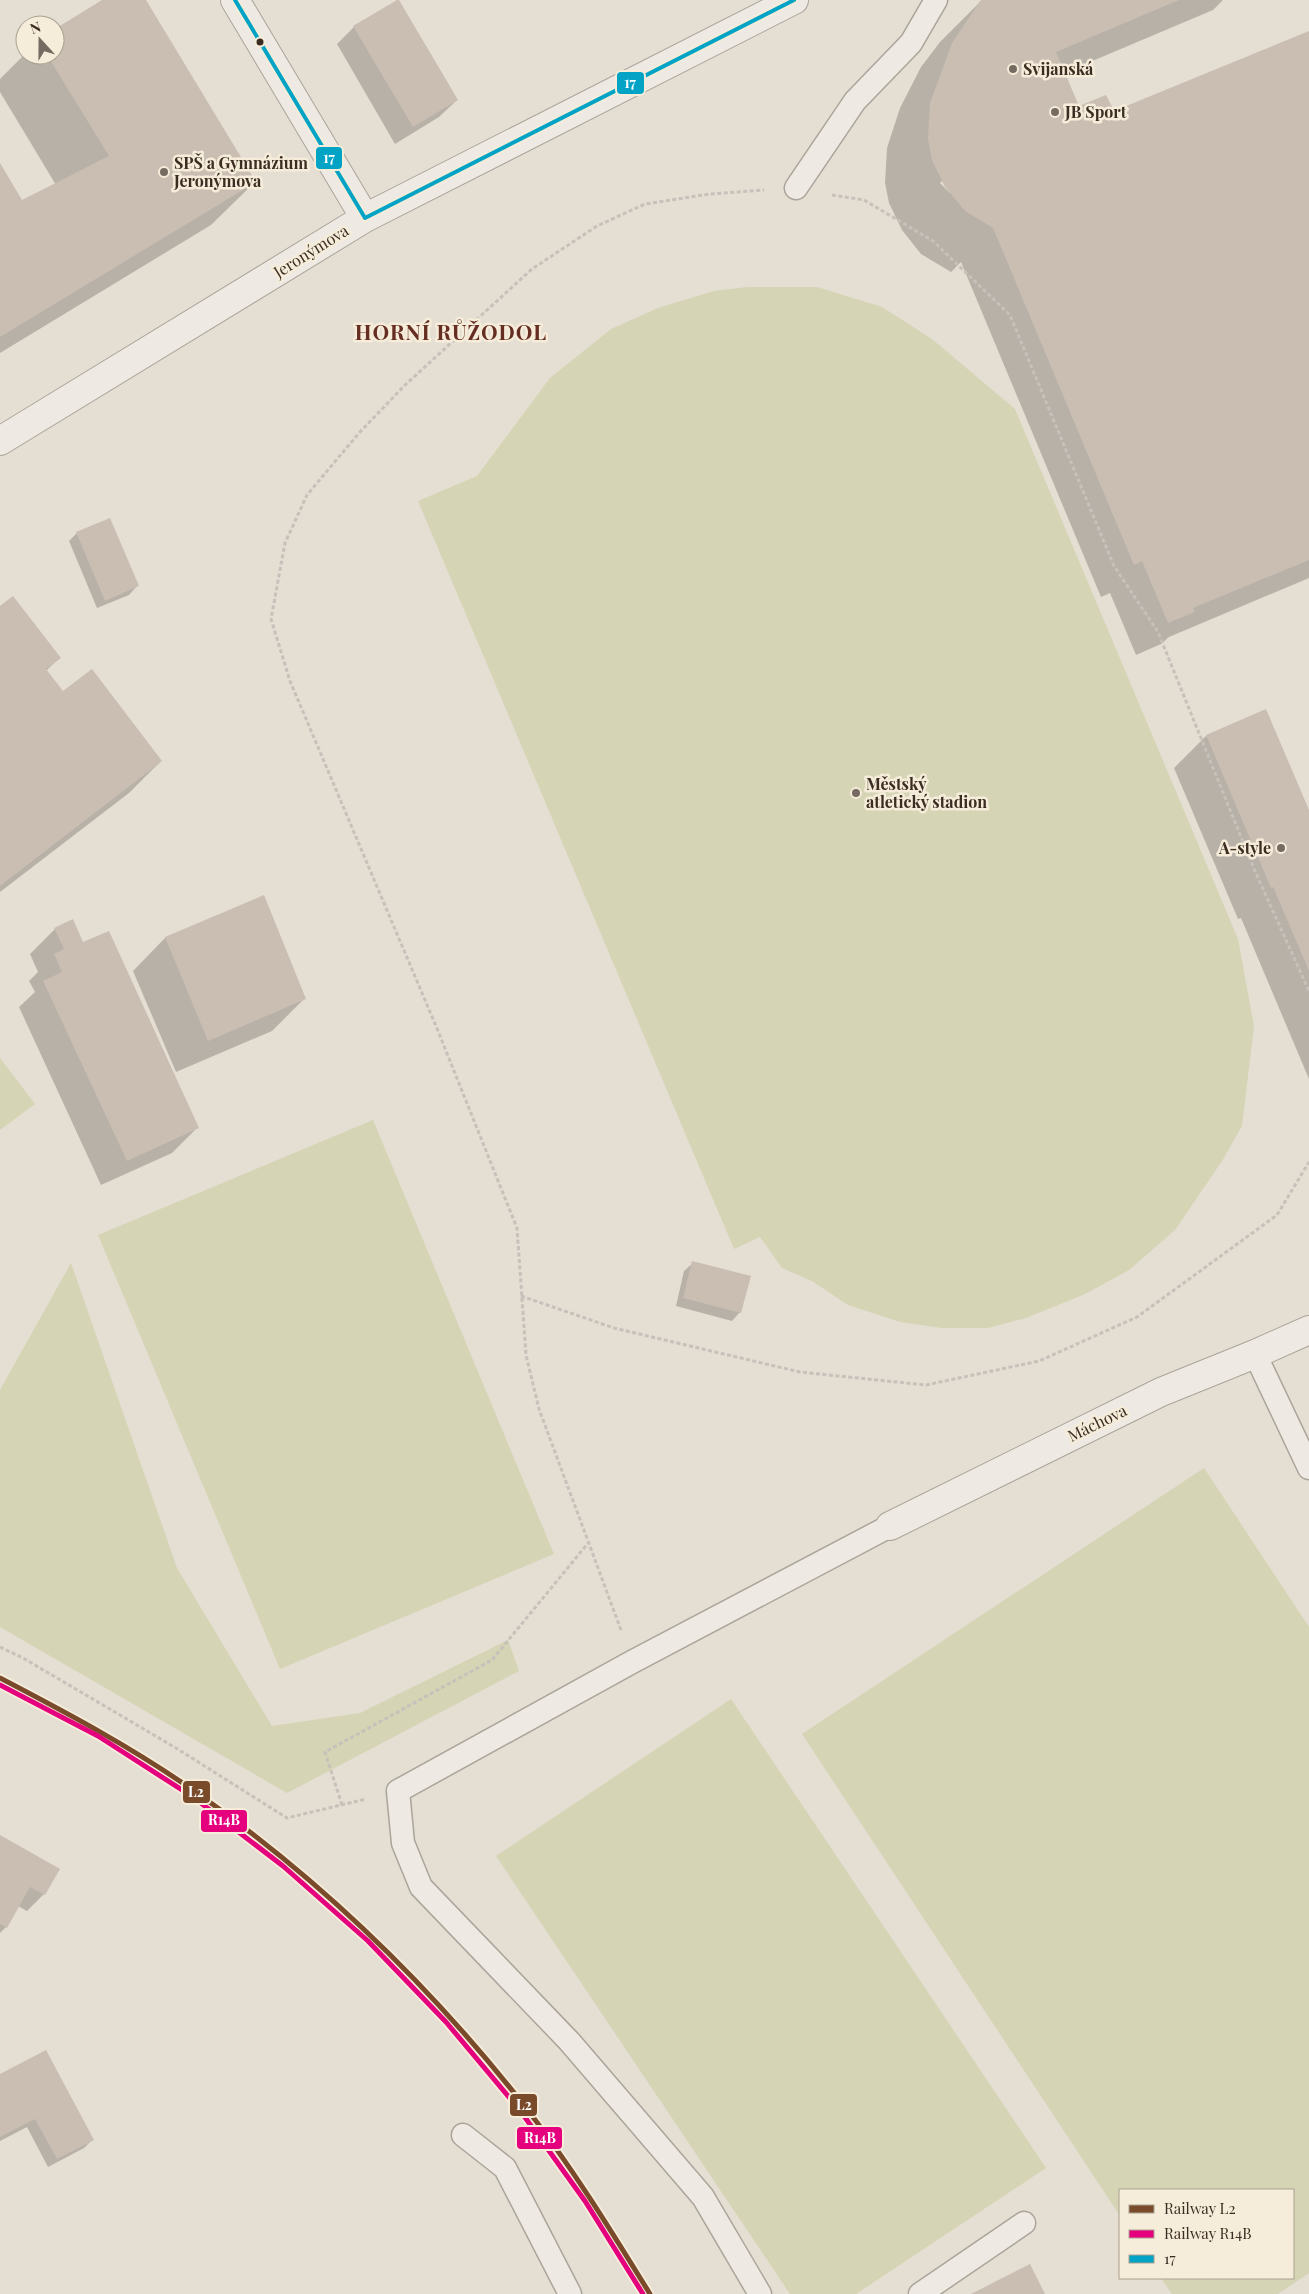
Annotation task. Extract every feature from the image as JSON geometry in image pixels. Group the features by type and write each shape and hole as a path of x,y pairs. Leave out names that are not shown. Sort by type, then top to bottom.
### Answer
{"street":[{"path":"235,0 365,218"},
{"name":"Jeronýmova","path":"0,441 365,218 794,0"},
{"name":"Máchova","path":"890,1526 1161,1392 1309,1330"}],"lane":[{"path":"796,188 855,101 911,43 936,0"},
{"path":"1255,1354 1309,1468"},
{"path":"760,2294 703,2197 569,2041 421,1888 403,1843 398,1791 632,1662 890,1526"},
{"path":"463,2135 505,2168 570,2294"},
{"path":"920,2294 1024,2223"}],"path":[{"path":"632,1662 539,1410 526,1355 517,1228 436,1026 290,681 271,619 285,543 307,495 359,433 405,385 532,268 597,226 646,204 710,194 796,188 864,200 933,241 1010,315 1114,566 1158,632 1254,869 1309,991"},
{"path":"521,1296 614,1328 800,1372 926,1385 1039,1361 1137,1317 1277,1215 1309,1162"},
{"path":"342,1805 325,1752 492,1660 589,1542"},
{"path":"0,1647 23,1658 176,1748 287,1818 398,1791"}],"green space":[{"name":"Městský atletický stadion","path":"747,287 817,287 882,307 932,339 1015,409 1238,939 1254,1026 1242,1126 1222,1161 1175,1230 1129,1270 1085,1294 1026,1318 988,1328 942,1328 900,1322 848,1305 812,1281 782,1268 760,1237 734,1249 418,501 477,476 550,378 611,329 658,308 714,291"},
{"path":"0,1058 35,1104 0,1130"},
{"path":"373,1120 554,1554 280,1669 98,1235"},
{"path":"71,1263 177,1568 272,1726 360,1713 508,1640 519,1671 287,1793 0,1627 0,1390"},
{"path":"1204,1468 1309,1627 1309,2273 1278,2294 1172,2294 1162,2279 1294,2279 1294,2189 1119,2189 1119,2214 802,1734"},
{"path":"731,1699 1046,2168 856,2294 790,2294 496,1856"}],"building":[{"name":"SPŠ a Gymnázium Jeronýmova","path":"102,0 146,0 256,182 0,337 0,163 22,200 109,156 53,65 65,65 65,23"},
{"path":"399,0 458,100 413,127 353,26"},
{"path":"981,0 1179,0 1056,52 1079,106 1106,95 1114,111 1309,31 1309,560 1193,608 1195,612 1168,623 1142,561 1134,565 993,228 965,211 945,187 932,160 928,139 930,103 952,43"},
{"path":"110,518 139,586 105,601 76,532"},
{"path":"13,596 61,658 46,669 63,691 92,669 162,761 0,886 0,606"},
{"name":"A-style","path":"1266,709 1309,810 1309,971 1273,887 1271,888 1206,735"},
{"path":"264,895 306,999 208,1041 165,937"},
{"path":"73,919 83,942 109,931 199,1128 127,1161 43,981 62,972 54,954 64,949 54,928"},
{"path":"692,1261 751,1276 741,1313 683,1298"},
{"path":"0,1835 60,1869 45,1895 30,1887 7,1928 0,1924"},
{"path":"46,2050 94,2140 57,2159 35,2119 0,2137 0,2074"},
{"path":"1030,2264 1045,2294 971,2294"}],"rail line":[{"name":"L2","path":"0,1678 125,1747 197,1793 287,1862 372,1937 450,2018 523,2104 573,2173 650,2294"},
{"name":"R14B","path":"0,1685 98,1736 193,1797 283,1866 368,1941 446,2022 519,2109 585,2201 643,2294"}],"transit line":[{"name":"17","path":"235,0 365,218 794,0"}],"place":[{"name":"Svijanská","path":"1013,69"},
{"name":"JB Sport","path":"1055,112"},
{"name":"SPŠ a Gymnázium Jeronýmova","path":"164,172"},
{"name":"Městský atletický stadion","path":"856,793"},
{"name":"A-style","path":"1281,848"}],"district":[{"name":"HORNÍ RŮŽODOL","path":"451,333"}]}
